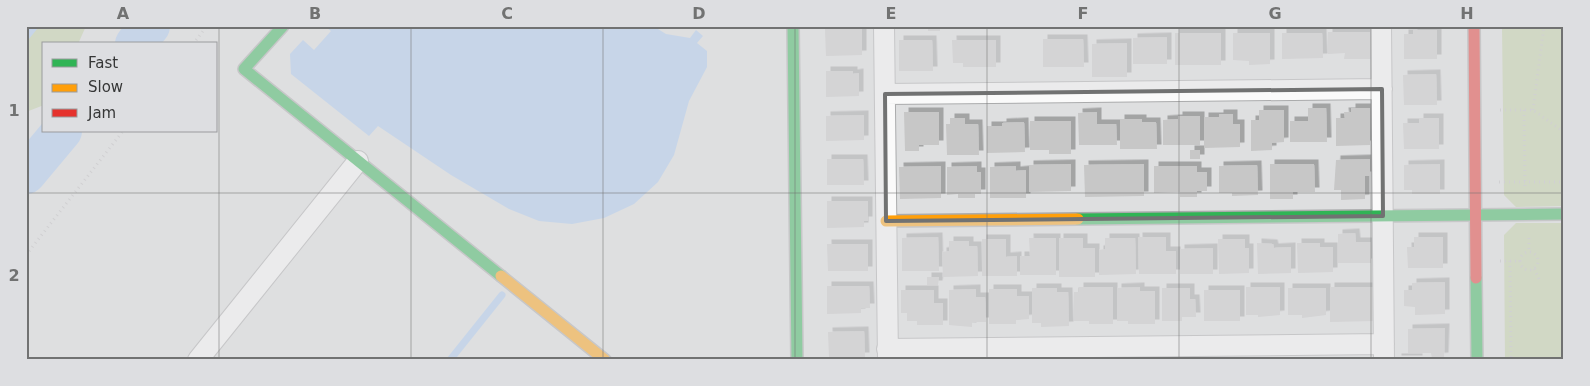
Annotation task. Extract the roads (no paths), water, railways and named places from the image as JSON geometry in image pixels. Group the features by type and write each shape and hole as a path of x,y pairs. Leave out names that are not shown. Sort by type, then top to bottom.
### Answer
{"street":[{"path":"284,26 244,69 605,360"},
{"path":"794,26 797,360"},
{"path":"884,26 887,355 1384,352 1381,26"},
{"path":"1474,26 1477,360"},
{"path":"885,94 1382,88"},
{"path":"198,360 358,161"},
{"path":"886,222 1564,214"}],"water":[{"path":"325,26 653,26 666,34 690,38 696,30 703,36 697,43 707,51 707,67 689,101 674,155 658,182 634,204 604,218 572,224 539,221 509,209 451,175 378,126 369,136 291,74 290,54 303,40 314,50 331,31"}],"waterway":[{"path":"26,37 35,26"},
{"path":"137,42 150,26"},
{"path":"26,174 61,132"},
{"path":"450,360 502,295"}]}
